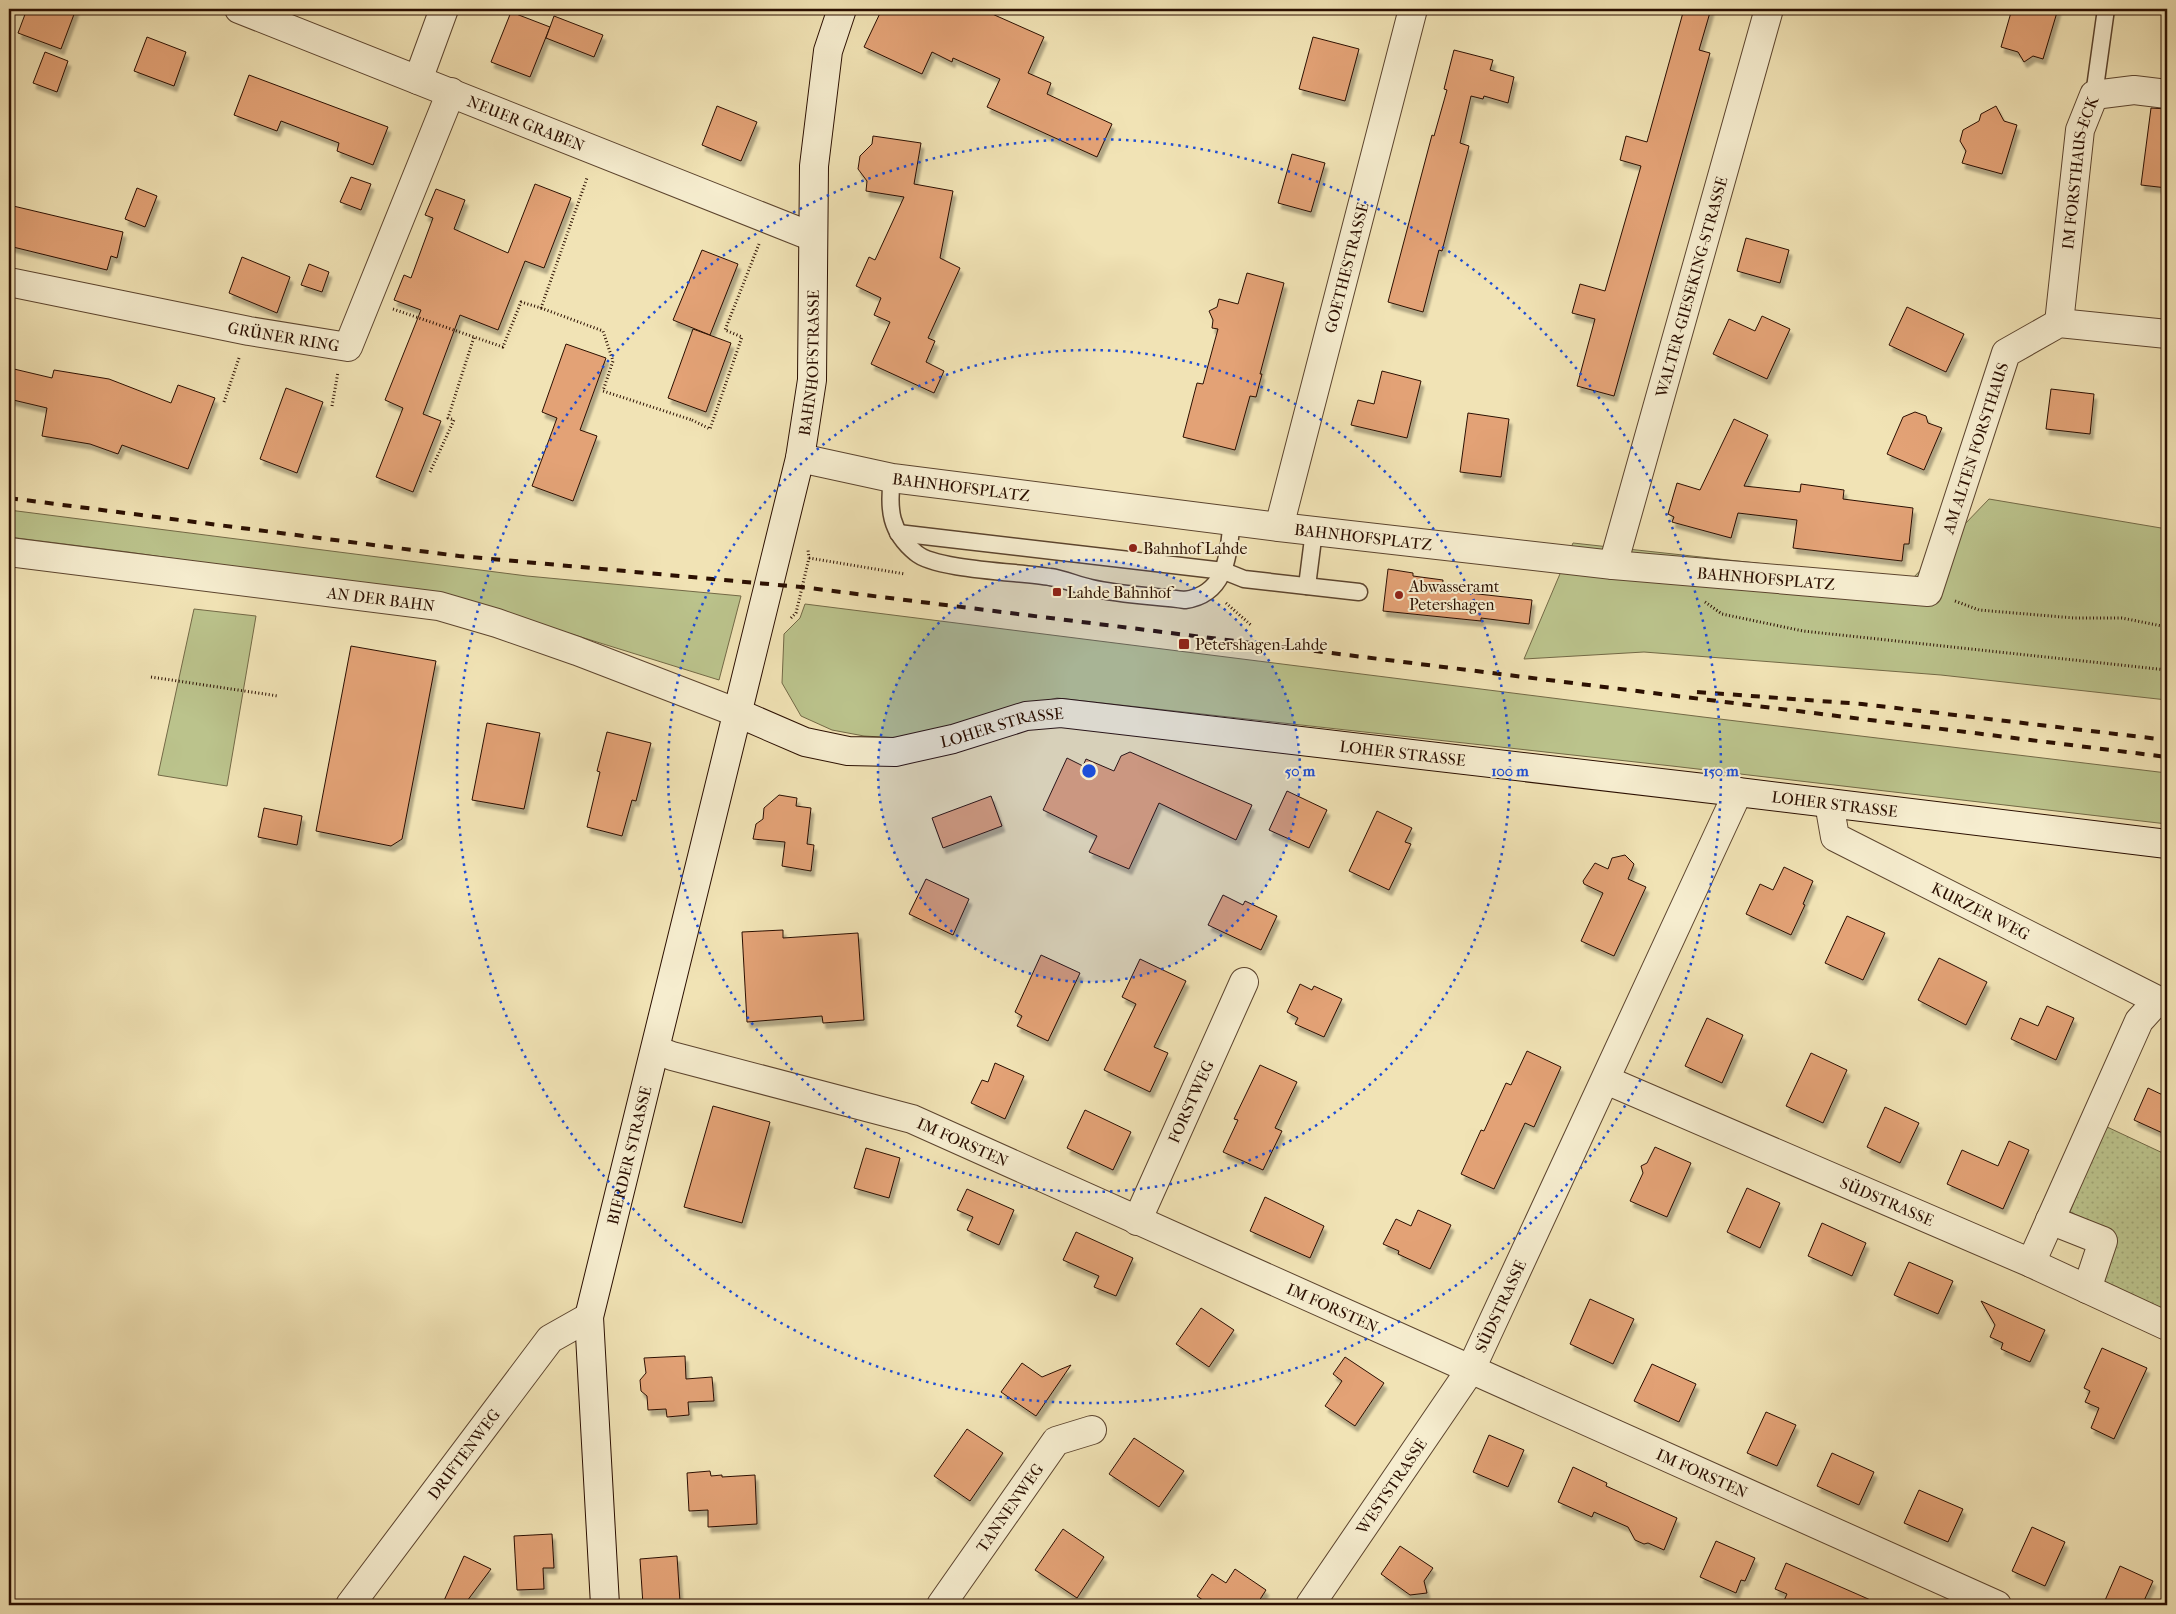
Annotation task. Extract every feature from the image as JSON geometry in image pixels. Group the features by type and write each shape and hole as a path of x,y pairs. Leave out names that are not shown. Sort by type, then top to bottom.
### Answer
{"street":[{"name":"NEUER GRABEN","path":"239,9 813,237"},
{"path":"418,80 444,9"},
{"name":"BAHNHOFSTRASSE","path":"738,713 800,458 812,380 814,166 828,50 842,9"},
{"name":"GOETHESTRASSE","path":"1279,527 1413,9"},
{"name":"WALTER-GIESEKING-STRASSE","path":"1613,565 1769,9"},
{"name":"IM FORSTHAUS-ECK","path":"2059,323 2080,130 2094,95 2134,90 2167,94"},
{"name":"GRÜNER RING","path":"9,282 248,331 348,347 451,92"},
{"path":"2059,323 2167,334"},
{"name":"AM ALTEN FORSTHAUS","path":"1928,592 2006,353 2059,323"},
{"name":"BAHNHOFSPLATZ","path":"800,458 892,478 1279,527 1613,565 1928,592"},
{"name":"AN DER BAHN","path":"9,552 439,606 497,623 577,651 738,713"},
{"name":"LOHER STRASSE","path":"738,713 805,742 848,751 895,752 953,739 1026,716 1061,713 2167,844"},
{"name":"BIERDER STRASSE","path":"605,1605 589,1317 738,713"},
{"name":"SÜDSTRASSE","path":"1471,1368 1738,792"},
{"name":"KURZER WEG","path":"1829,803 1835,837 2162,1003 2139,1021 2031,1264"},
{"name":"FORSTWEG","path":"1137,1221 1244,982"},
{"name":"IM FORSTEN","path":"656,1050 672,1056 912,1119 1996,1605"},
{"name":"SÜDSTRASSE","path":"1606,1080 2031,1264 2167,1326"},
{"path":"2050,1220 2103,1241 2087,1289"},
{"name":"DRIFTENWEG","path":"350,1605 550,1339 589,1317"},
{"name":"WESTSTRASSE","path":"1310,1605 1471,1368"},
{"name":"TANNENWEG","path":"941,1605 1056,1441 1092,1430"}],"lane":[{"path":"2094,95 2106,9"},
{"path":"892,478 889,500 891,517 898,533 918,555 950,565 1051,577 1092,588 1185,600 1200,598 1211,590 1224,571 1232,520"},
{"path":"1307,586 1314,531"},
{"path":"898,533 1224,571 1244,579 1359,592"}],"path":[{"path":"541,308 597,150"},
{"path":"367,299 503,347 521,302 603,331 613,361 603,390 693,421 710,430 742,337 726,330 769,218"},
{"path":"224,402 248,331"},
{"path":"430,472 454,420 448,418 474,338"},
{"path":"809,558 912,575"},
{"path":"1211,590 1252,626"},
{"path":"1928,592 1979,610 2074,618 2122,618 2167,627"},
{"path":"1699,598 1722,614 1803,630 2167,670"},
{"path":"151,678 278,696"}],"green space":[{"path":"1989,499 2167,529 2167,700 1941,675 1644,652 1524,659 1573,543 1911,580"},
{"path":"9,510 527,576 741,596 719,680 462,600 128,552 9,537"},
{"path":"805,604 1703,717 2167,773 2167,824 1672,766 1057,698 981,717 916,739 864,736 832,730 801,716 782,683 784,634 800,618"},
{"path":"194,609 256,616 227,786 158,775"},
{"path":"2105,1126 2167,1155 2167,1316 2093,1283 2114,1232 2070,1212"}],"building":[{"path":"27,9 76,9 61,49 18,33"},
{"path":"882,9 981,9 1044,37 1028,73 1051,83 1047,94 1112,124 1097,157 987,107 1000,79 953,58 952,62 932,52 922,74 864,47"},
{"path":"1684,9 1711,9 1699,50 1710,53 1614,396 1577,386 1595,319 1572,313 1580,284 1605,291 1641,166 1620,160 1626,136 1647,142"},
{"path":"2012,9 2058,9 2043,59 2033,56 2024,62 2018,52 2001,47"},
{"path":"511,12 550,27 530,77 491,62"},
{"path":"554,16 603,35 594,57 546,38"},
{"path":"147,37 186,52 174,86 134,71"},
{"path":"1313,37 1359,49 1345,101 1299,89"},
{"path":"1454,50 1493,60 1490,70 1514,77 1508,103 1484,96 1483,99 1471,96 1460,143 1469,146 1442,251 1439,250 1423,312 1388,302 1432,135 1434,136 1447,90 1444,89"},
{"path":"45,52 68,61 57,92 33,83"},
{"path":"249,75 388,127 373,165 337,151 339,143 281,121 277,131 234,115"},
{"path":"717,106 757,122 741,161 702,145"},
{"path":"1996,106 2004,121 2017,125 2002,174 1962,163 1966,151 1960,141 1963,130 1979,121 1981,114"},
{"path":"2151,108 2167,109 2167,188 2141,185"},
{"path":"873,136 921,143 914,184 953,191 940,258 960,268 928,338 935,341 926,362 944,371 934,393 871,364 890,322 874,315 881,298 856,286 869,257 875,260 904,197 866,191 867,181 858,169 860,156 872,144"},
{"path":"1292,154 1325,163 1311,212 1278,203"},
{"path":"351,177 371,184 361,210 340,202"},
{"path":"535,184 571,198 544,268 525,261 498,330 460,315 423,414 441,421 413,492 376,477 403,408 385,400 421,310 394,300 404,275 411,278 433,218 425,215 436,189 465,200 454,229 508,253"},
{"path":"137,188 157,196 145,227 125,219"},
{"path":"9,205 123,232 117,258 111,256 107,270 9,246"},
{"path":"1746,238 1789,250 1780,283 1737,271"},
{"path":"702,250 738,264 710,335 673,320"},
{"path":"242,257 290,277 277,313 229,293"},
{"path":"309,264 329,272 322,292 301,285"},
{"path":"1247,273 1284,283 1260,374 1262,374 1256,397 1250,396 1235,450 1183,437 1197,383 1203,384 1218,329 1212,328 1213,320 1209,311 1217,307 1219,299 1238,304"},
{"path":"1907,307 1964,334 1946,372 1889,345"},
{"path":"1762,316 1790,329 1767,379 1713,354 1729,319 1755,331"},
{"path":"693,329 731,343 706,412 668,398"},
{"path":"566,344 606,358 580,430 597,436 573,501 532,486 557,418 542,412"},
{"path":"14,369 52,378 54,370 109,379 171,403 178,385 215,398 188,469 122,445 118,454 90,444 42,436 47,408 9,399 9,376 12,377"},
{"path":"1382,371 1421,381 1407,438 1351,425 1358,400 1374,404"},
{"path":"286,388 323,402 297,473 260,459"},
{"path":"2051,389 2094,394 2090,434 2046,429"},
{"path":"1915,412 1926,416 1928,423 1942,428 1924,470 1887,454 1903,417"},
{"path":"1468,413 1509,419 1501,477 1460,472"},
{"path":"1734,419 1768,435 1744,486 1800,492 1801,484 1844,490 1843,499 1913,508 1909,544 1904,544 1902,561 1793,548 1797,520 1738,513 1731,538 1672,522 1674,517 1668,514 1677,483 1700,490"},
{"path":"1388,569 1413,573 1413,576 1443,580 1442,590 1532,600 1529,624 1481,618 1481,621 1383,611"},
{"path":"351,646 436,661 402,839 391,846 316,831"},
{"path":"487,723 540,733 524,809 472,800"},
{"path":"607,732 651,743 636,801 632,800 622,836 587,827 600,772 597,771"},
{"path":"1130,752 1252,805 1236,840 1159,803 1129,869 1089,852 1097,836 1043,810 1067,758 1083,766 1086,759 1114,771 1121,756"},
{"path":"1287,791 1327,810 1309,848 1269,830"},
{"path":"779,795 797,798 796,806 811,808 807,844 814,845 811,871 782,866 785,842 753,839 756,824 763,819 764,808"},
{"path":"991,796 1002,826 943,848 932,818"},
{"path":"264,808 302,816 297,845 258,837"},
{"path":"1377,811 1412,828 1405,842 1411,844 1389,890 1349,871"},
{"path":"1625,855 1634,864 1628,879 1646,887 1614,956 1581,941 1603,893 1584,884 1583,881 1595,863 1608,869 1612,858"},
{"path":"1784,867 1813,881 1803,904 1805,905 1791,935 1746,914 1760,884 1773,890"},
{"path":"926,879 969,899 953,935 909,914"},
{"path":"1223,895 1243,905 1245,901 1277,916 1261,950 1208,925"},
{"path":"1847,916 1885,933 1863,980 1825,963"},
{"path":"783,930 783,938 858,933 864,1020 823,1023 822,1016 747,1022 742,932"},
{"path":"1041,955 1080,973 1048,1041 1017,1026 1022,1016 1015,1012"},
{"path":"1939,958 1987,982 1966,1025 1918,1000"},
{"path":"1140,959 1186,981 1154,1047 1168,1053 1150,1092 1104,1070 1136,1004 1122,997"},
{"path":"1300,984 1312,990 1314,986 1342,999 1324,1037 1295,1024 1298,1018 1287,1012"},
{"path":"2047,1006 2074,1018 2056,1060 2011,1039 2020,1018 2038,1026"},
{"path":"1707,1018 1743,1035 1722,1083 1685,1066"},
{"path":"1527,1051 1561,1067 1534,1127 1525,1123 1494,1189 1461,1174 1481,1130 1484,1131 1506,1083 1511,1085"},
{"path":"1811,1053 1847,1070 1823,1123 1786,1106"},
{"path":"995,1063 1024,1076 1005,1119 971,1103 982,1080 988,1082"},
{"path":"1260,1065 1297,1082 1275,1128 1282,1131 1263,1170 1223,1152 1238,1120 1234,1119"},
{"path":"2148,1088 2167,1097 2167,1135 2134,1120"},
{"path":"713,1106 770,1122 742,1223 684,1207"},
{"path":"1885,1107 1919,1123 1900,1163 1867,1147"},
{"path":"1085,1110 1131,1132 1113,1170 1067,1148"},
{"path":"2009,1141 2029,1150 2003,1209 1947,1184 1962,1150 1998,1166"},
{"path":"1655,1147 1691,1163 1667,1217 1630,1201 1643,1173 1641,1166 1647,1163"},
{"path":"866,1148 900,1158 889,1198 854,1188"},
{"path":"1747,1188 1780,1203 1760,1248 1727,1232"},
{"path":"967,1189 1014,1210 999,1245 967,1230 973,1217 957,1210"},
{"path":"1265,1197 1324,1226 1310,1258 1250,1231"},
{"path":"1418,1210 1451,1225 1430,1269 1398,1254 1399,1251 1383,1244 1396,1219 1411,1226"},
{"path":"1822,1223 1866,1243 1852,1276 1808,1256"},
{"path":"1076,1232 1133,1258 1116,1296 1094,1287 1099,1276 1063,1260"},
{"path":"1909,1262 1953,1281 1938,1314 1894,1295"},
{"path":"1590,1299 1634,1319 1613,1364 1570,1344"},
{"path":"1981,1301 2045,1330 2030,1362 2001,1349 2003,1343 1990,1337 1995,1325"},
{"path":"1201,1308 1234,1330 1209,1367 1176,1344"},
{"path":"2102,1348 2147,1368 2114,1439 2091,1428 2099,1408 2085,1402 2090,1391 2084,1388"},
{"path":"685,1356 686,1379 712,1377 714,1401 688,1402 689,1415 667,1417 666,1409 648,1410 647,1396 641,1391 640,1380 646,1373 644,1358"},
{"path":"1345,1357 1384,1383 1355,1426 1325,1406 1342,1381 1333,1374"},
{"path":"1022,1363 1042,1377 1071,1365 1036,1416 1001,1392"},
{"path":"1652,1364 1696,1384 1679,1422 1634,1401"},
{"path":"1766,1412 1796,1425 1777,1466 1747,1453"},
{"path":"967,1429 1003,1453 970,1501 934,1476"},
{"path":"1489,1435 1524,1450 1508,1487 1473,1472"},
{"path":"1134,1438 1184,1471 1159,1507 1109,1474"},
{"path":"1832,1453 1874,1472 1859,1505 1817,1486"},
{"path":"1573,1467 1607,1483 1606,1486 1677,1518 1664,1550 1635,1540 1628,1527 1594,1512 1592,1517 1558,1502"},
{"path":"710,1471 711,1476 722,1475 722,1477 755,1475 757,1524 708,1527 708,1510 689,1511 687,1473"},
{"path":"1919,1490 1963,1509 1948,1542 1904,1523"},
{"path":"2032,1527 2065,1542 2045,1586 2012,1571"},
{"path":"1063,1529 1104,1557 1077,1598 1035,1570"},
{"path":"552,1534 554,1568 543,1568 544,1589 517,1590 514,1536"},
{"path":"1716,1541 1755,1558 1745,1581 1741,1580 1736,1593 1700,1577"},
{"path":"1400,1546 1433,1568 1424,1581 1427,1593 1410,1595 1381,1574"},
{"path":"464,1556 491,1569 464,1605 442,1605"},
{"path":"677,1556 680,1602 643,1605 640,1559"},
{"path":"1786,1563 1882,1605 1782,1605 1787,1594 1775,1589"},
{"path":"2120,1566 2153,1581 2142,1605 2103,1605"},
{"path":"1235,1569 1266,1590 1257,1604 1259,1605 1210,1605 1197,1596 1212,1574 1226,1583"}],"railway":[{"path":"9,498 459,556 801,587 2167,757"},
{"path":"1697,692 1862,704 2167,740"}],"place":[{"name":"Bahnhof Lahde","path":"1133,548"},
{"name":"Lahde Bahnhof","path":"1057,592"},
{"name":"Abwasseramt Petershagen","path":"1399,595"},
{"name":"Petershagen-Lahde","path":"1184,644"}]}
